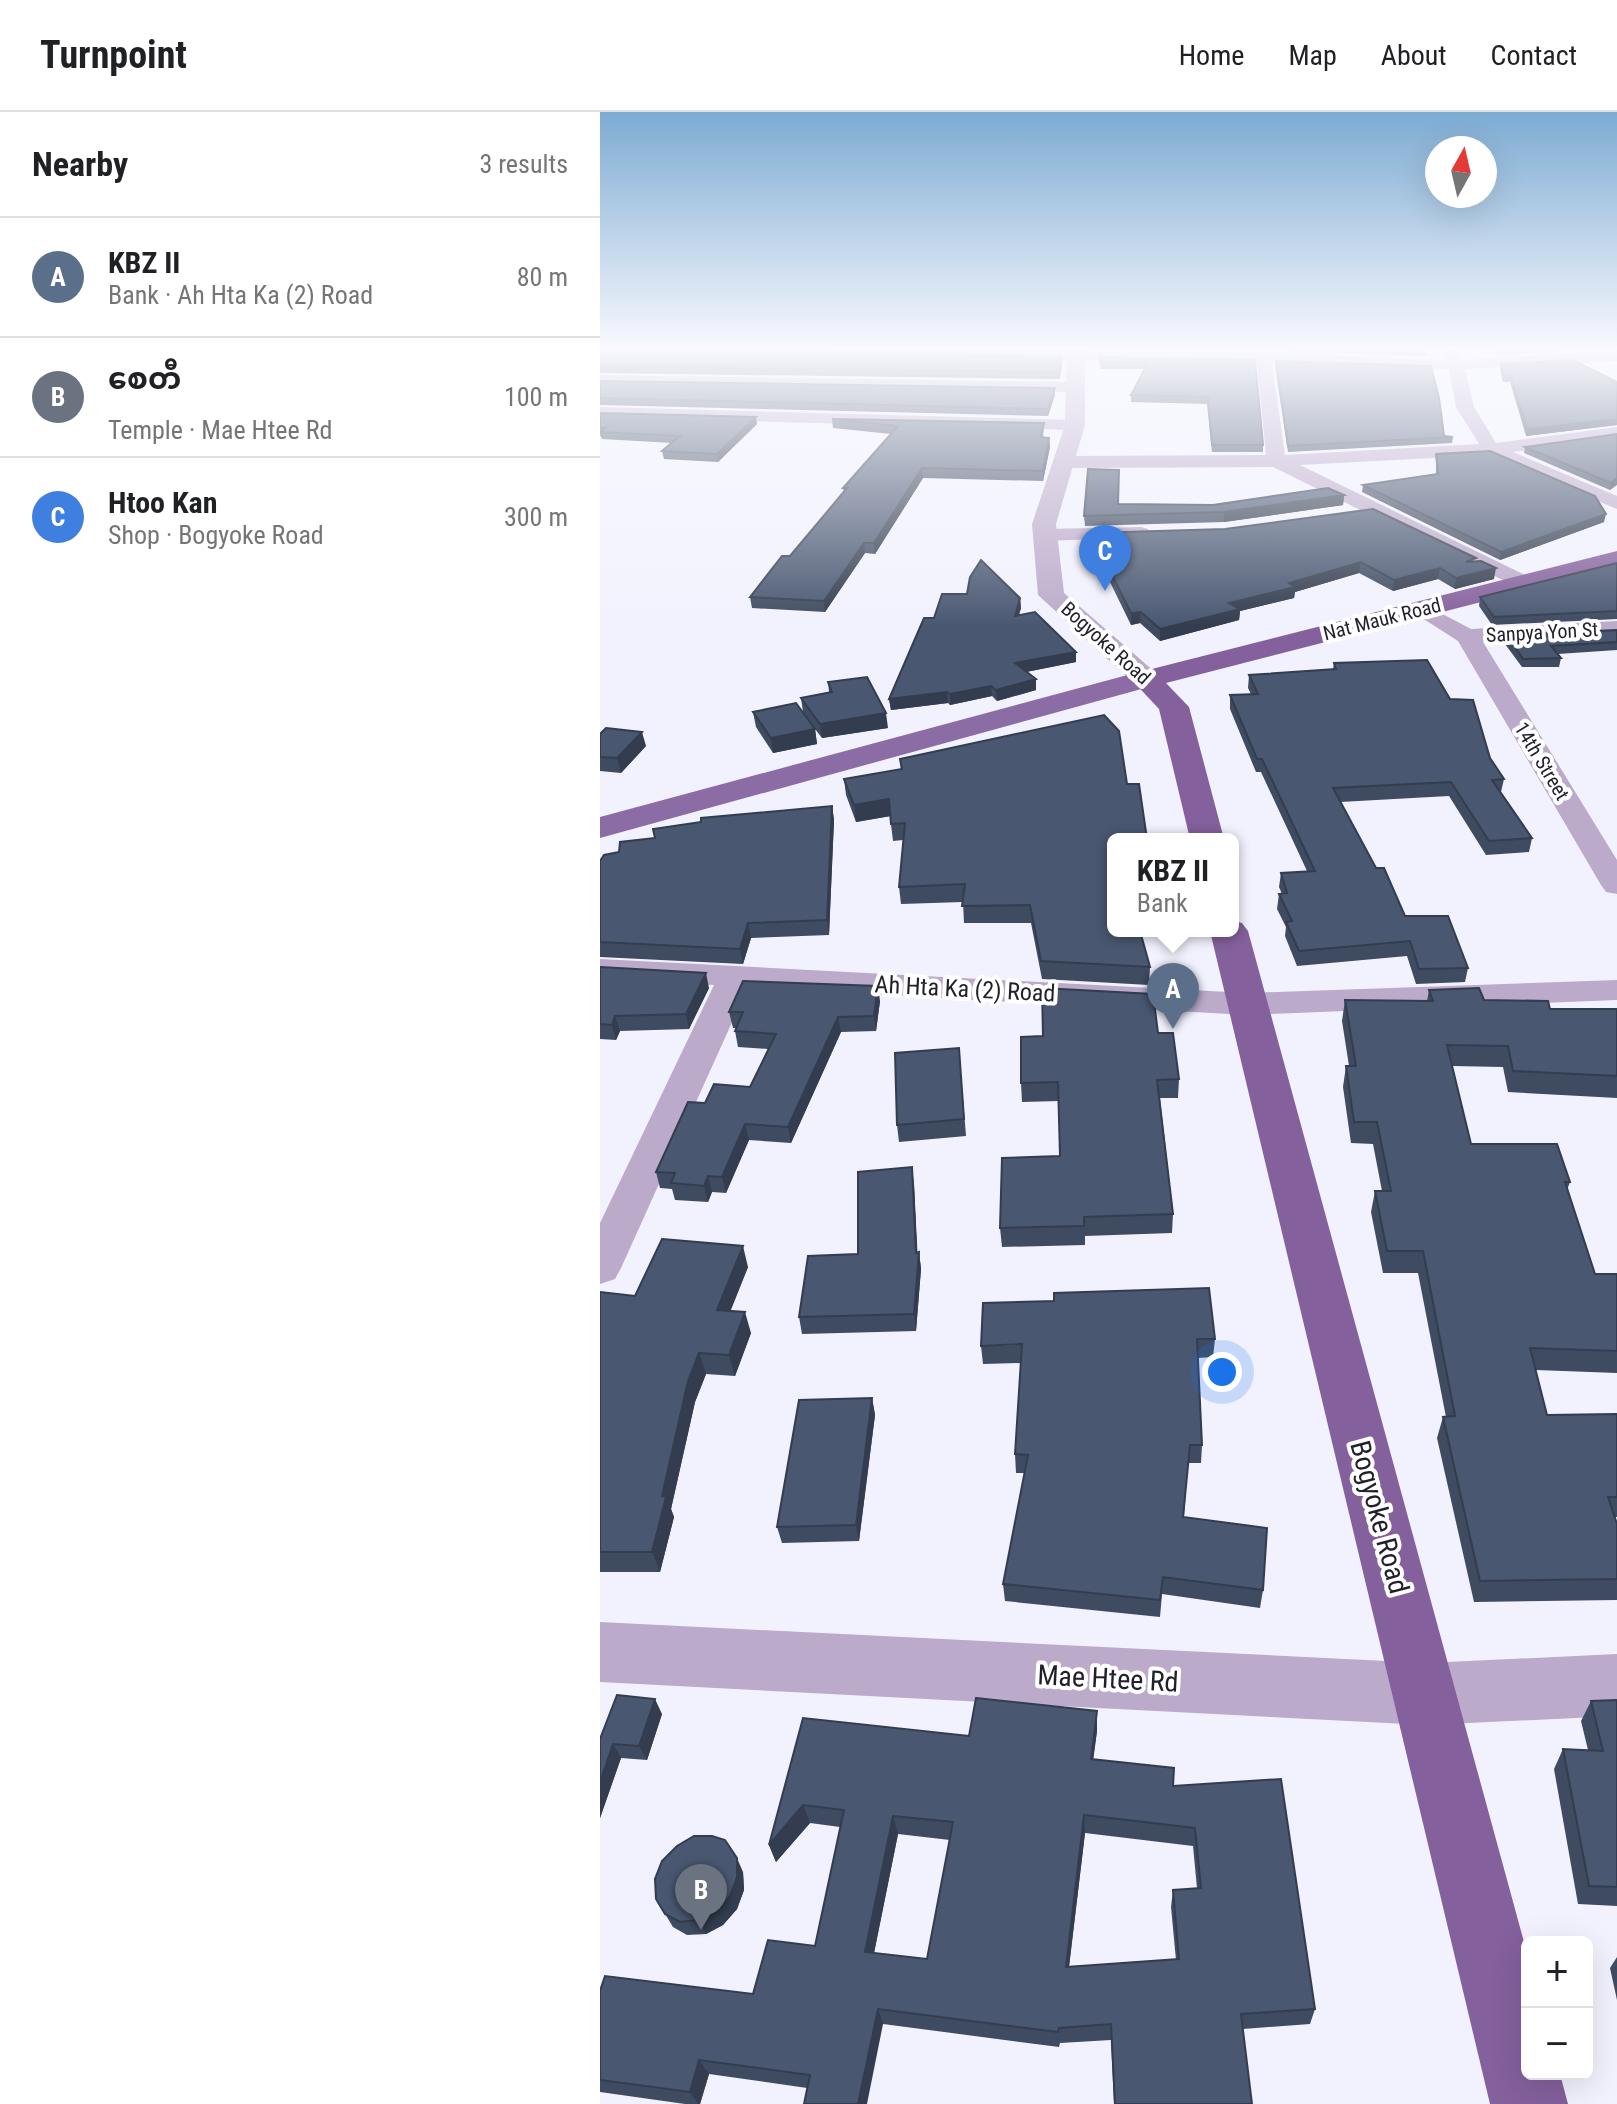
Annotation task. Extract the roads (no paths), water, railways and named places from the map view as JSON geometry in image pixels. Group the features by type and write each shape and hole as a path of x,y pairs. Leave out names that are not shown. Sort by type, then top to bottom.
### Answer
{"highway":[{"name":"Nat Mauk Road","path":"1146,679 1617,559"},
{"name":"Bogyoke Road","path":"1146,679 1174,707 1206,833"},
{"name":"Bogyoke Road","path":"1230,937 1529,2104"}],"main road":[{"path":"600,828 1146,679"}],"street":[{"name":"Bogyoke Road","path":"1071,440 1044,524 1051,595 1146,679"},
{"path":"1274,440 1276,461"},
{"path":"1485,440 1491,449 1617,503"},
{"path":"1066,462 1276,461 1491,449 1558,440"},
{"path":"1276,461 1523,583"},
{"path":"1344,514 1375,510"},
{"path":"1045,535 1164,532"},
{"path":"1420,609 1467,636"},
{"name":"Sanpya Yon St","path":"1467,636 1617,628"},
{"name":"14th Street","path":"1467,636 1617,885"},
{"name":"Ah Hta Ka (2) Road","path":"600,969 1247,1004 1617,990"},
{"path":"600,1268 735,978"},
{"name":"Mae Htee Rd","path":"600,1652 1426,1694 1617,1685"}],"place":[{"name":"Htoo Kan","path":"1105,591"},
{"name":"KBZ II","path":"1173,1029"},
{"name":"စေတီ","path":"701,1930"}]}
